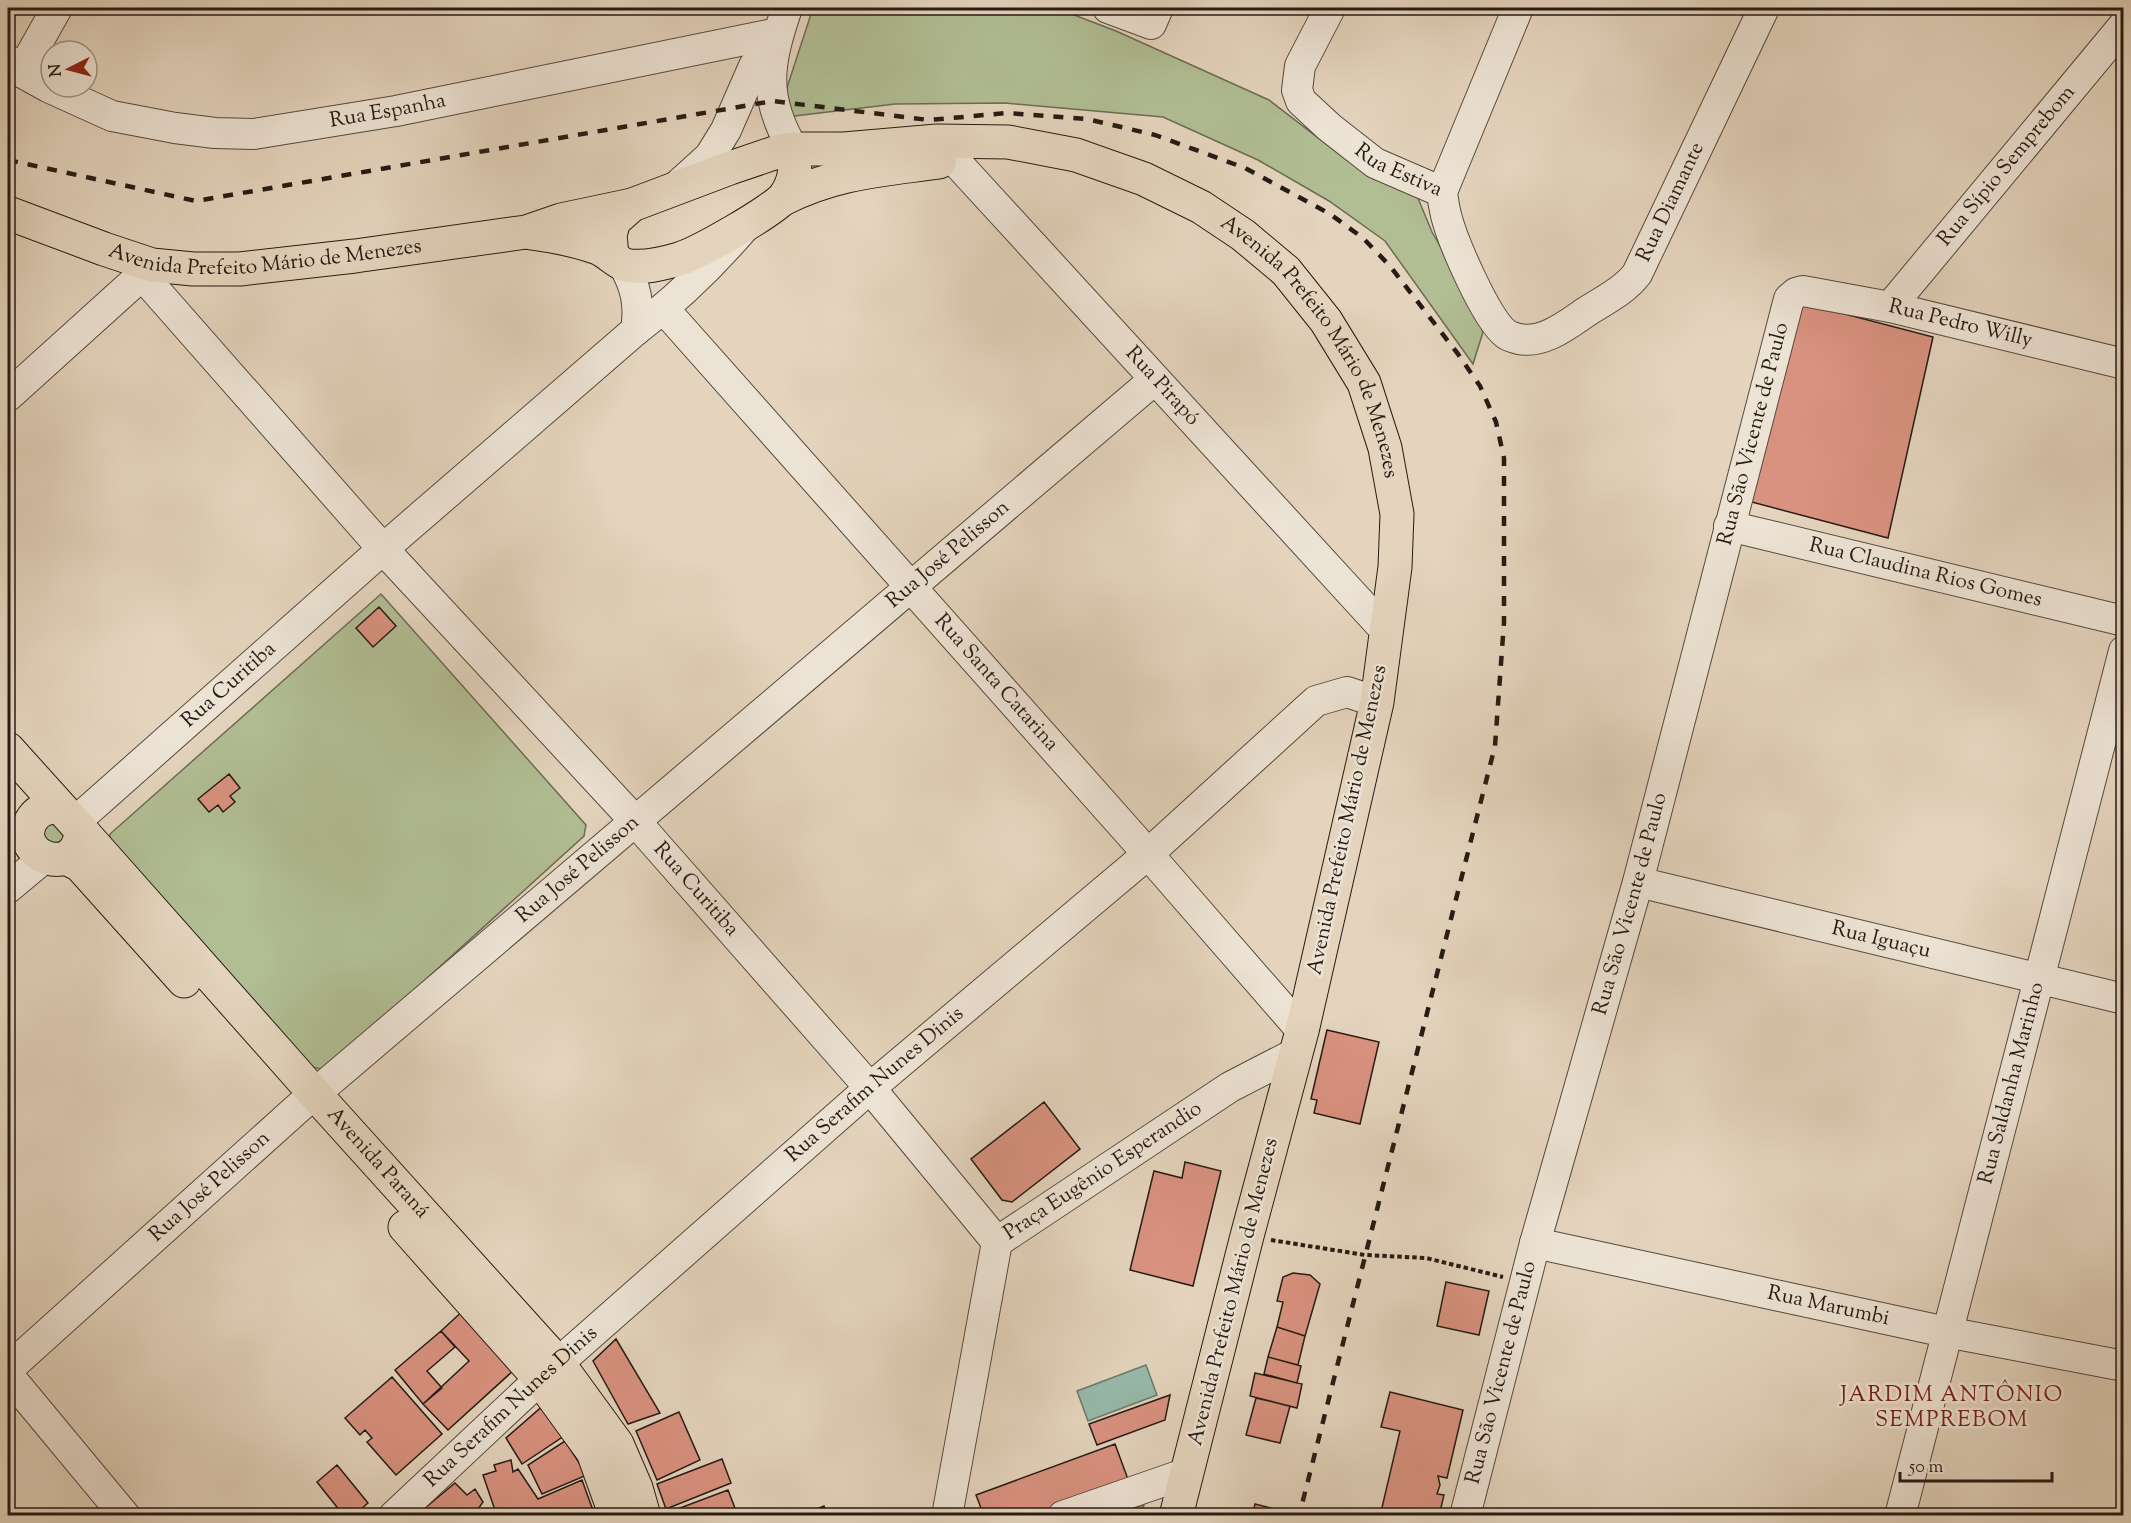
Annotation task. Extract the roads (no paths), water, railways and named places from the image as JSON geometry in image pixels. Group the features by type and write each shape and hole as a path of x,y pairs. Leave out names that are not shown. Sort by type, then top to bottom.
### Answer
{"main road":[{"name":"Avenida Prefeito Mário de Menezes","path":"526,232 563,238 598,248 618,260 648,266 682,258 746,225 783,199 809,185 946,151 1008,142 1076,155 1144,179 1201,207 1243,235 1286,271 1326,321 1364,383 1385,448 1397,514 1395,567 1377,702 1299,1042 1176,1515"},
{"path":"783,199 793,183 796,169 794,149"},
{"name":"Avenida Prefeito Mário de Menezes","path":"8,213 104,249 147,270 240,268 355,256 526,232 561,220 632,205 780,151 844,149 946,151"},
{"path":"618,260 610,235 614,221 632,205"},
{"name":"Avenida Paraná","path":"8,748 49,831"},
{"name":"Avenida Paraná","path":"8,783 49,831 307,1101 616,1444 636,1488 644,1515"},
{"name":"Avenida Paraná","path":"549,1371 593,1452 616,1515"}],"street":[{"path":"14,66 57,8"},
{"path":"1108,8 1154,16"},
{"name":"Rua Estiva","path":"1330,8 1300,66 1297,90 1301,101 1329,127 1375,163 1442,192 1452,235 1479,294 1494,320 1506,334 1520,339"},
{"path":"1442,192 1518,8"},
{"name":"Rua Diamante","path":"1520,339 1552,333 1626,285 1637,274 1764,8"},
{"path":"783,20 770,74 773,101 782,129 794,149"},
{"path":"670,192 710,156 726,130 754,66 783,20"},
{"name":"Rua Espanha","path":"14,66 48,87 112,116 175,128 215,133 254,134 396,111 783,20"},
{"name":"Rua Sípio Semprebom","path":"1890,307 2124,25"},
{"name":"Rua Pirapó","path":"946,151 1386,632"},
{"path":"382,549 636,330 664,309 712,265 746,225"},
{"path":"618,260 632,280 638,299 639,314 636,330"},
{"path":"8,396 147,270"},
{"name":"Rua Curitiba","path":"147,270 382,549 636,822 870,1088 997,1242"},
{"name":"Rua Pedro Willy","path":"1796,292 1803,291 1890,307 2124,364"},
{"name":"Rua São Vicente de Paulo","path":"1465,1515 1535,1243 1638,882 1789,299 1796,292"},
{"name":"Rua Santa Catarina","path":"664,309 1148,854 1299,1042"},
{"name":"Rua José Pelisson","path":"8,1369 307,1101 1154,380"},
{"name":"Rua Claudina Rios Gomes","path":"1729,526 2124,621"},
{"name":"Rua Curitiba","path":"8,888 49,831 382,549"},
{"name":"Rua Saldanha Marinho","path":"1900,1515 2124,651"},
{"name":"Rua Serafim Nunes Dinis","path":"394,1515 549,1371 870,1088 1148,854 1316,701 1347,692 1377,702"},
{"name":"Rua Iguaçu","path":"1638,882 2124,999"},
{"name":"Praça Eugênio Esperandio","path":"946,1515 997,1242 1299,1042"},
{"name":"Rua Marumbi","path":"1535,1243 1946,1332 2124,1366"},
{"path":"8,1375 125,1515"},
{"path":"1063,1515 1187,1473"}],"railway":[{"path":"8,160 196,201 773,101 929,120 1007,113 1087,119 1155,135 1245,168 1330,214 1363,238 1390,266 1480,386 1496,422 1504,458 1504,622 1495,746 1299,1516"}],"district":[{"name":"JARDIM ANTÔNIO SEMPREBOM","path":"1952,1408"}]}
